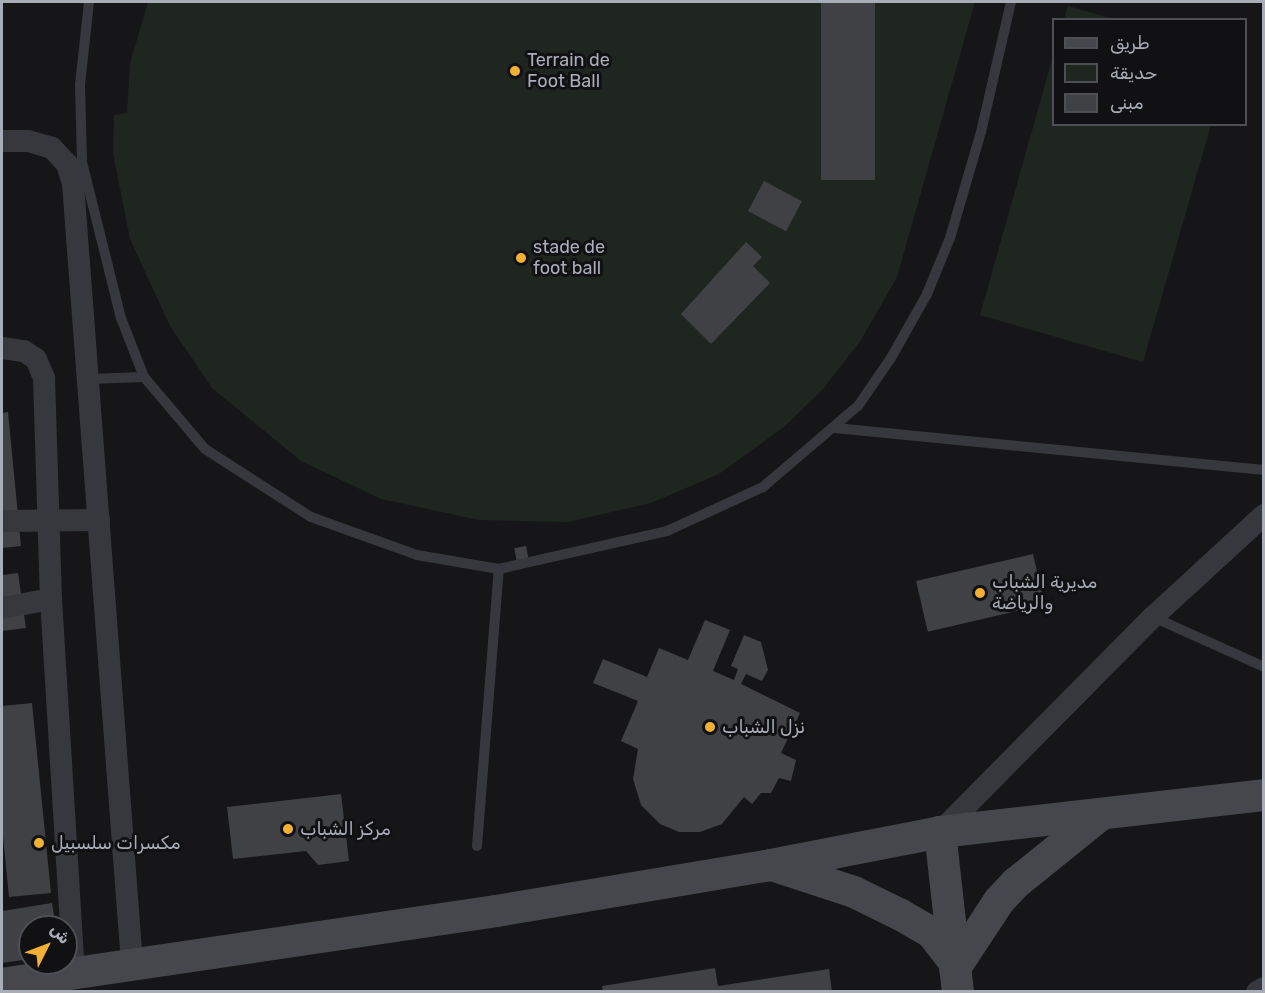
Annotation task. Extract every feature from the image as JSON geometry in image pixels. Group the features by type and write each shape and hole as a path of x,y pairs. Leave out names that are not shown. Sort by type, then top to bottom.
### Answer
{"main road":[{"path":"78,971 496,911 771,865 940,832 1098,816 1263,795"},
{"path":"955,973 1005,895 1098,816"},
{"path":"940,832 955,973"},
{"path":"771,865 854,892 931,932 955,973"},
{"path":"2,984 56,975"}],"street":[{"path":"2,141 28,141 52,148 75,163 73,184 132,964"},
{"path":"2,348 24,351 36,359 44,378 51,599 70,915"},
{"path":"940,832 1153,617 1263,515"},
{"path":"2,521 50,518 99,520"},
{"path":"2,608 51,599"},
{"path":"1257,992 1263,988"}],"lane":[{"path":"89,2 75,163 121,318 144,377 205,449 311,517 417,555 499,569 667,531 763,487 835,428 858,406 891,358 927,294 946,248 981,132 1011,2"},
{"path":"88,379 144,377"},
{"path":"835,428 1263,470"},
{"path":"477,846 499,569"},
{"path":"1153,617 1263,667"}],"green space":[{"name":"stade de foot ball","path":"148,2 975,2 897,277 861,340 823,389 784,427 719,474 651,503 568,522 479,520 381,499 301,461 212,388 170,326 130,239 113,153 114,115 127,113 130,63"},
{"path":"1068,6 1110,18 1064,18"},
{"path":"1052,60 1052,126 1211,126 1143,362 980,315"}],"building":[{"path":"821,2 875,2 875,180 821,180"},
{"path":"764,181 802,201 786,231 748,211"},
{"path":"746,242 762,257 753,266 770,283 711,344 681,314"},
{"path":"8,412 21,546 2,548 2,413"},
{"path":"526,546 529,561 517,563 514,548"},
{"name":"مديرية الشباب والرياضة","path":"1033,554 1045,605 928,632 916,581"},
{"path":"18,573 26,628 2,631 2,575"},
{"name":"نزل الشباب","path":"705,620 730,630 713,671 734,680 738,669 731,666 744,635 761,642 768,670 762,681 746,674 741,684 800,713 781,753 796,760 791,781 779,778 771,793 761,793 752,804 744,797 722,824 700,832 679,832 660,824 641,805 633,779 638,749 621,741 638,701 593,683 603,659 647,677 659,648 688,660"},
{"path":"32,703 51,893 9,897 2,827 2,706"},
{"name":"مركز الشباب","path":"341,794 349,861 318,865 306,851 233,859 227,807"},
{"path":"52,903 54,915 18,915 18,961 2,963 2,911"},
{"path":"715,968 718,986 829,969 832,992 603,992 602,986"}],"place":[{"name":"Terrain de Foot Ball","path":"515,71"},
{"name":"stade de foot ball","path":"521,258"},
{"name":"مديرية الشباب والرياضة","path":"980,593"},
{"name":"نزل الشباب","path":"710,727"},
{"name":"مركز الشباب","path":"288,829"},
{"name":"مكسرات سلسبيل","path":"39,843"}]}
